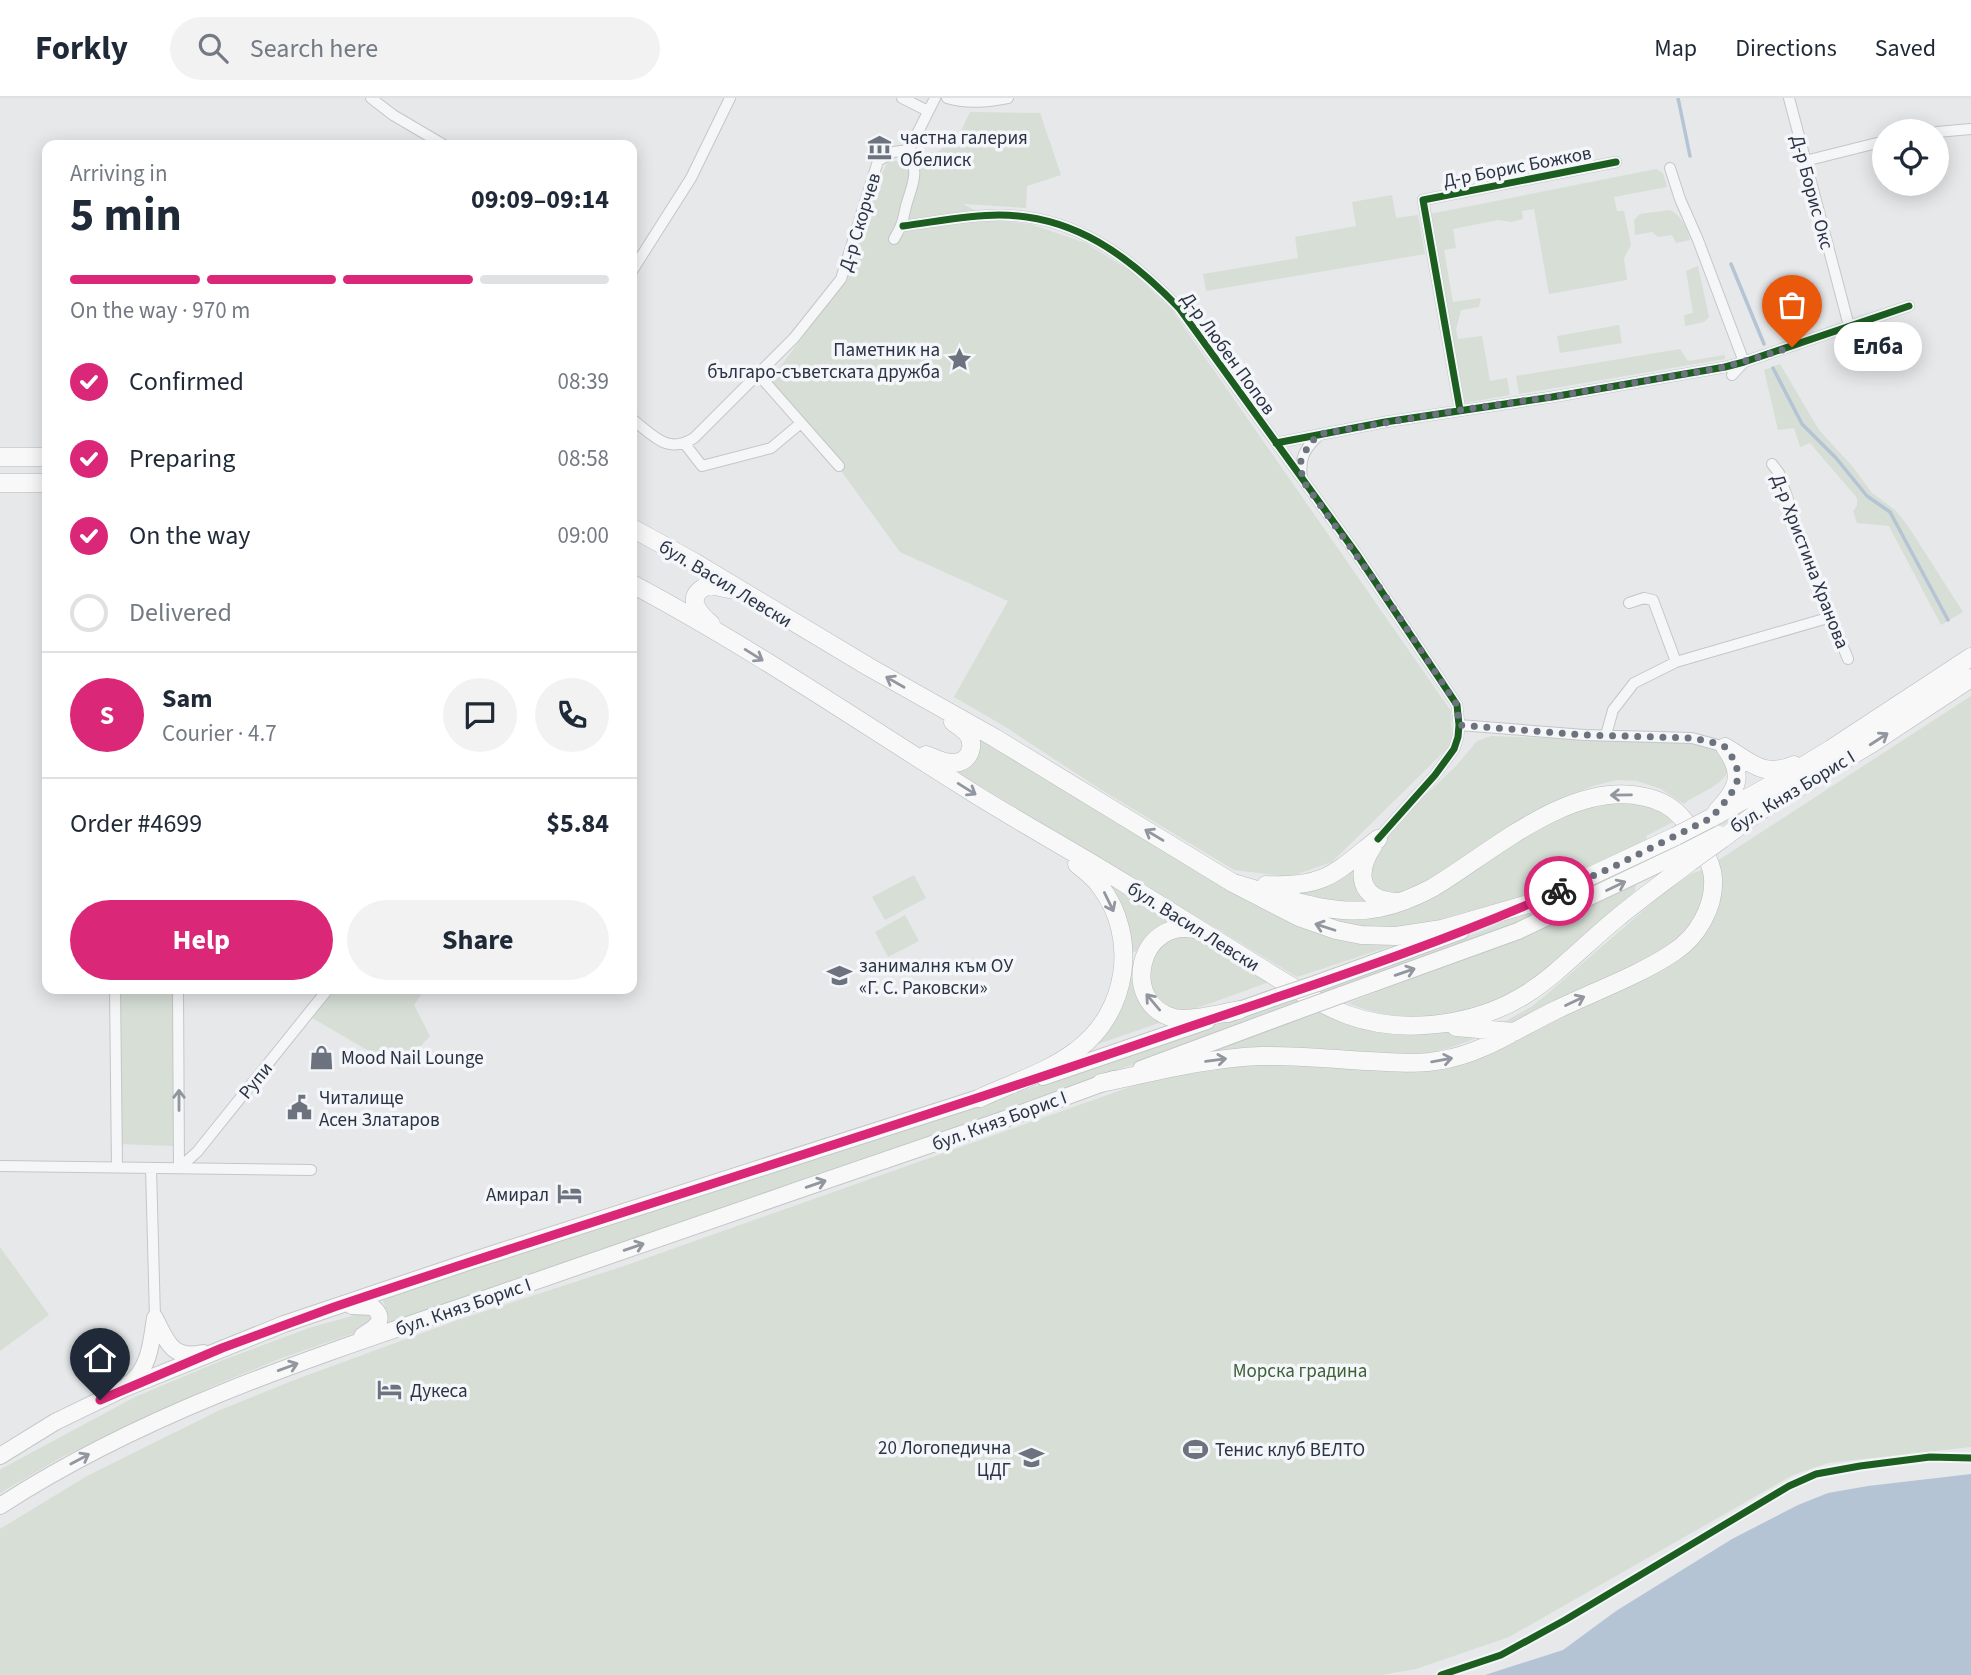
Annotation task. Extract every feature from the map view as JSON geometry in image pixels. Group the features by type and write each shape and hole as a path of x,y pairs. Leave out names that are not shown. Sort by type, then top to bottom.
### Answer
{"highway":[{"path":"7,457 42,457"},
{"path":"5,483 21,478 24,471 21,462 7,457"},
{"path":"5,483 42,483"},
{"name":"бул. Васил Левски","path":"637,531 995,738 1212,871 1311,922 1348,933 1373,936 1407,935 1429,932 1535,902"},
{"path":"729,639 698,612 695,597 698,591 710,585 746,594"},
{"name":"бул. Васил Левски","path":"637,587 729,639 1045,837 1125,883 1279,979 1336,1010 1377,1023 1399,1026 1428,1025 1474,1017 1522,998 1541,985 1717,830 1758,812"},
{"name":"бул. Княз Борис I","path":"1535,902 1676,836 1717,830 1780,780 1971,657"},
{"name":"бул. Княз Борис I","path":"1758,812 1874,742 1971,678"},
{"path":"897,744 950,763 962,761 968,756 971,744 967,734 925,699"},
{"path":"1725,747 1772,771 1780,771 1831,749"},
{"path":"1717,830 1737,782 1735,763 1725,747"},
{"path":"1101,1083 1220,1059 1262,1056 1423,1063 1471,1052 1486,1047 1674,952 1693,935 1707,914 1714,880 1712,867 1688,824 1672,808 1653,799 1625,794 1594,797 1532,823 1433,887 1399,903 1360,911 1333,910 1233,883"},
{"path":"980,1098 1056,1064 1078,1050 1105,1021 1120,988 1123,953 1119,928 1110,904 1092,877 1045,837"},
{"path":"1212,871 1265,885 1307,884 1337,872 1378,839"},
{"path":"1378,839 1364,862 1363,881 1375,898 1399,903"},
{"path":"1202,931 1189,928 1175,930 1152,943 1143,958 1141,970 1146,993 1154,1006 1174,1018 1187,1019 1239,1010"},
{"path":"1428,1025 1514,1032"}],"main road":[{"name":"бул. Княз Борис I","path":"0,1506 39,1480 121,1438 244,1383 1005,1119 1518,930 1687,857"},
{"name":"бул. Княз Борис I","path":"0,1458 55,1422 123,1390 222,1348 334,1307 980,1098 1403,953 1535,902"},
{"path":"334,1307 368,1305 379,1313 380,1318 373,1328 345,1347"},
{"path":"155,1318 168,1346 180,1353 196,1354 222,1348"},
{"path":"123,1390 145,1366 155,1318"},
{"path":"0,1497 39,1480"}],"street":[{"path":"372,98 393,115 436,140"},
{"path":"637,263 691,178 730,98"},
{"path":"902,98 928,111"},
{"path":"894,239 903,226 906,206 915,182 914,162 909,150 935,98"},
{"path":"947,98 961,102 988,102 1008,98"},
{"name":"Д-р Борис Окс","path":"1789,98 1849,326"},
{"path":"1949,131 1971,129"},
{"path":"1805,161 1872,144"},
{"name":"Д-р Скорчев","path":"685,444 794,338 841,279 878,161 893,152 909,150"},
{"name":"Д-р Борис Божков","path":"1460,410 1423,200 1616,162"},
{"path":"1670,168 1744,362"},
{"name":"Д-р Любен Попов","path":"903,226 985,216 1024,216 1059,225 1101,242 1132,263 1179,308 1382,591 1457,705 1459,725"},
{"path":"1276,443 1744,362 1909,306"},
{"path":"1732,375 1744,362"},
{"path":"758,374 839,466"},
{"path":"637,423 664,444 685,444 702,466 771,448 801,423"},
{"path":"1303,481 1300,463 1309,444 1320,434"},
{"name":"Д-р Христина Хранова","path":"1772,464 1779,474 1809,564 1848,659"},
{"path":"1629,603 1644,598 1653,600 1676,662"},
{"path":"1606,735 1613,710 1634,683 1676,662 1831,617"},
{"path":"1378,839 1454,750 1459,725 1692,738 1725,747"},
{"path":"115,994 117,1167"},
{"path":"178,994 179,1168"},
{"name":"Рупи","path":"179,1168 197,1152 324,994"},
{"path":"0,1166 311,1170"},
{"path":"151,1168 155,1318"}],"green space":[{"path":"970,112 1040,113 1061,175 1027,186 1026,208 964,204 993,220 1030,224 1086,243 1132,272 1172,310 1451,711 1452,744 1332,862 1289,877 1234,870 954,697 1008,601 900,552 831,457 767,384 845,281 888,161 921,160 939,151 960,133"},
{"path":"1656,169 1663,173 1667,187 1614,197 1617,211 1624,211 1631,245 1624,258 1627,280 1549,294 1534,209 1522,211 1523,219 1511,222 1498,220 1453,229 1456,248 1444,250 1453,302 1481,298 1479,307 1461,310 1456,330 1458,339 1482,336 1490,381 1507,378 1510,395 1465,403 1430,214"},
{"path":"1392,195 1396,218 1418,215 1425,254 1206,291 1203,274 1298,258 1295,237 1356,226 1352,202"},
{"path":"1670,210 1683,223 1690,240 1676,243 1672,235 1658,237 1652,232 1635,235 1634,220 1640,214"},
{"path":"1698,266 1709,317 1704,322 1685,326 1684,315 1693,313 1686,271"},
{"path":"1619,325 1622,343 1560,353 1557,336"},
{"path":"1680,349 1688,361 1725,355 1725,359 1519,394 1516,376"},
{"path":"1780,364 1819,430 1853,467 1872,493 1895,510 1908,526 1963,612 1941,625 1889,526 1857,523 1853,511 1857,506 1857,498 1810,443 1800,447 1794,428 1778,430 1764,370"},
{"path":"1971,663 1971,671 1736,818 1605,885 1486,935 1082,1083 392,1324 388,1321 383,1297 1145,1050 1479,932 1531,910"},
{"name":"Морска градина","path":"1971,696 1971,1447 1828,1463 1793,1475 1509,1637 1416,1669 1381,1675 0,1675 0,1529 87,1476 220,1410 297,1379 458,1320 624,1266 1147,1081 1238,1066 1278,1064 1431,1070 1470,1061 1695,941 1717,861"},
{"path":"975,733 1292,921 1334,938 1394,945 1297,977 954,770"},
{"path":"1491,736 1702,744 1715,747 1729,768 1722,780 1684,804 1661,789 1637,781 1617,780 1593,786 1522,819 1418,890 1387,896 1372,883 1370,858 1409,811 1457,765 1477,741"},
{"path":"1636,797 1677,820 1646,836 1647,840 1506,903 1475,914 1386,930 1344,925 1297,909 1359,918 1557,814"},
{"path":"1707,868 1708,878 1696,922 1660,955 1507,1027 1502,1023 1546,995 1660,896 1691,874"},
{"path":"1353,869 1376,901 1350,908 1293,893"},
{"path":"914,875 926,898 885,920 872,897"},
{"path":"1102,875 1175,921 1150,937 1138,951 1133,952 1129,948"},
{"path":"1636,884 1635,891 1543,972 1498,999 1450,1014 1424,1017 1373,1012 1348,1003 1480,953"},
{"path":"905,915 919,941 888,957 875,932"},
{"path":"1186,932 1272,981 1189,1011 1170,1008 1149,985 1154,947"},
{"path":"1129,964 1138,965 1165,1021 1092,1046"},
{"path":"119,994 175,994 175,1146 120,1144"},
{"path":"324,994 422,994 414,1005 430,1036 400,1069 307,1015"},
{"path":"1326,1010 1412,1033 1481,1031 1480,1036 1457,1046 1415,1055 1197,1055"},
{"path":"0,1247 49,1315 0,1351"},
{"path":"366,1312 374,1318 366,1329 282,1358 213,1386 62,1457 0,1493 1,1469 135,1397 309,1328"}],"water":[{"path":"1971,1474 1971,1675 1485,1675 1563,1650 1616,1611 1732,1539 1798,1505 1828,1493"}],"waterway":[{"path":"1678,98 1690,156"},
{"path":"1731,264 1764,344"},
{"path":"1773,368 1802,424 1836,458 1867,496 1890,512 1948,620"}],"cycle path":[{"path":"1460,410 1423,200 1616,162"},
{"path":"903,226 963,217 999,215 1052,222 1076,231 1120,256 1179,308 1356,553 1457,705 1459,725 1454,749 1435,775 1378,839"},
{"path":"1276,443 1385,422 1725,367 1909,306"},
{"path":"1441,1675 1501,1655 1565,1620 1789,1486 1816,1474 1930,1457 1971,1458"}],"way so far":[{"path":"1559,891 1711,818 1730,796 1737,782 1737,769 1732,757 1725,747 1692,738 1585,735 1459,725 1457,705 1356,553 1303,481 1300,463 1309,444 1320,434 1725,367 1792,347"}],"place":[{"name":"частна галерия Обелиск","path":"880,148"},
{"name":"Елба","path":"1792,347"},
{"name":"Паметник на българо-съветската дружба","path":"960,360"},
{"name":"занималня към ОУ «Г. С. Раковски»","path":"839,976"},
{"name":"Mood Nail Lounge","path":"321,1057"},
{"name":"Читалище Асен Златаров","path":"299,1108"},
{"name":"Амирал","path":"569,1194"},
{"name":"Дукеса","path":"390,1390"},
{"name":"Тенис клуб ВЕЛТО","path":"1195,1449"},
{"name":"20 Логопедична ЦДГ","path":"1031,1458"}],"route":[{"path":"100,1400 284,1324 1154,1039 1403,953 1559,891"}]}
